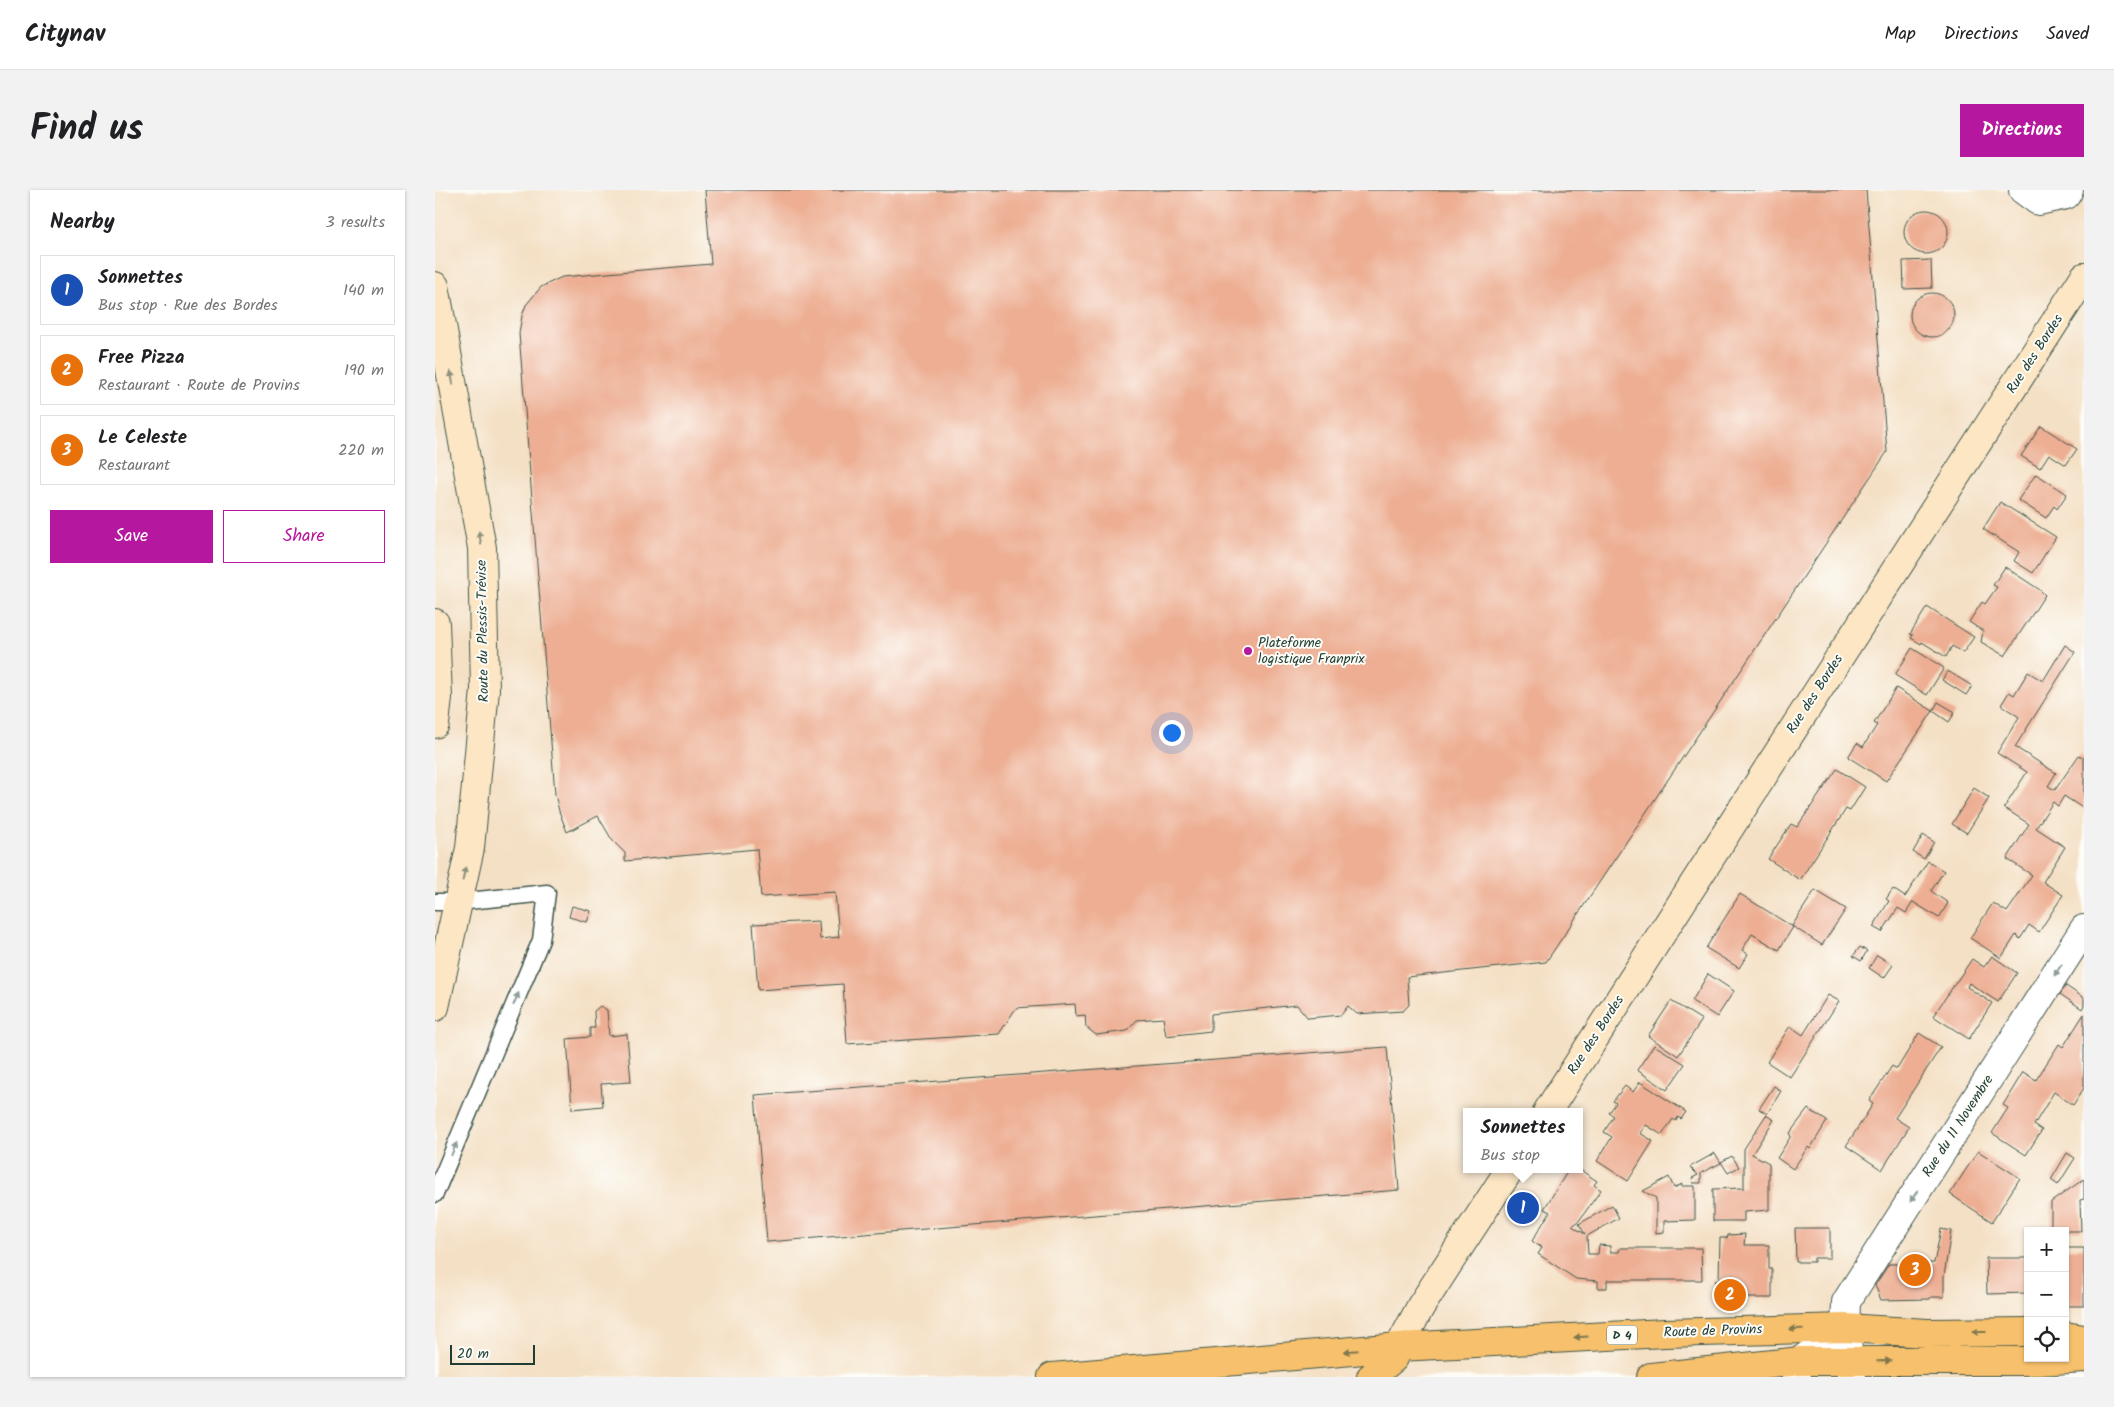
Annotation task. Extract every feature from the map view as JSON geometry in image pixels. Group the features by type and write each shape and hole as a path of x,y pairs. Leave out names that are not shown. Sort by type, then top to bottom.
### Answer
{"main road":[{"name":"Route de Provins","path":"1399,1347 1665,1333 1845,1328 1927,1333 2024,1332"},
{"path":"2069,1337 2084,1339"},
{"name":"D 4","path":"1052,1377 1399,1347"},
{"path":"1371,1377 1394,1358 1399,1347"},
{"path":"1651,1377 1734,1368 1852,1369 1927,1360 2039,1369 2084,1358"}],"street":[{"path":"2023,190 2038,201 2067,192"},
{"name":"Rue des Bordes","path":"1550,1108 2084,277"},
{"name":"Route du Plessis-Trévise","path":"435,286 482,548 485,690 470,848 447,902 435,1007"},
{"path":"435,623 438,698 435,724"},
{"name":"Rue du 11 Novembre","path":"1852,1369 1845,1328 1846,1302 2084,929"},
{"path":"1399,1347 1421,1306 1507,1173"},
{"path":"1798,1369 1845,1328"}],"lane":[{"path":"435,1194 541,940 547,893 447,902"}],"building":[{"name":"Plateforme logistique Franprix","path":"705,190 1866,190 1887,452 1546,962 1407,977 1409,1005 1403,1011 1357,1014 1348,1006 1341,1015 1308,1018 1297,1005 1211,1014 1211,1031 1166,1036 1163,1018 1137,1020 1127,1031 1096,1035 1086,1027 1085,1015 1076,1016 1075,1004 1016,1008 999,1034 847,1044 843,984 758,990 753,924 819,921 820,939 839,937 835,892 761,897 757,849 625,861 625,853 612,840 598,816 567,832 555,794 519,333 522,316 526,305 541,287 562,277 711,264"},
{"path":"1926,210 1938,214 1944,220 1948,232 1944,244 1938,250 1926,254 1914,250 1908,244 1904,232 1908,220 1914,214"},
{"path":"1931,260 1932,288 1904,289 1903,261"},
{"path":"1932,293 1944,297 1950,303 1954,315 1950,327 1944,333 1932,337 1920,333 1914,327 1910,315 1914,303 1920,297"},
{"path":"2041,426 2077,449 2066,465 2049,454 2040,468 2021,456"},
{"path":"2036,474 2067,494 2057,509 2054,506 2046,518 2018,500"},
{"path":"2000,502 2056,537 2033,573 2014,561 2019,552 1983,529"},
{"path":"2005,567 2045,595 2005,656 1981,642 1983,631 1969,622 1982,602 1985,604 1997,587 1993,585"},
{"path":"1927,607 1974,637 1963,653 1952,646 1946,657 1922,642 1921,644 1911,638 1913,635 1910,634"},
{"path":"2065,645 2075,652 2015,747 2056,773 2048,786 2055,790 2079,755 2084,758 2084,809 2064,796 2058,806 2053,802 2036,828 2065,847 2043,882 2063,895 2039,932 2029,925 2020,939 2016,935 2001,958 1970,938 1993,903 2007,912 2032,875 2007,859 2029,824 2004,808 2027,772 1997,753 2019,717 2001,705 2009,692 2014,695 2028,672 2043,681"},
{"path":"1912,648 1944,668 1927,695 1895,675"},
{"path":"1948,671 1972,686 1966,695 1942,680"},
{"path":"1896,688 1933,711 1886,781 1848,757 1857,743 1863,747 1877,725 1874,723"},
{"path":"1938,702 1955,712 1949,722 1933,711"},
{"path":"1837,769 1865,787 1850,811 1846,809 1800,880 1768,859 1791,824 1797,827"},
{"path":"1974,788 1989,798 1967,833 1952,824"},
{"path":"1923,835 1934,842 1924,859 1913,852"},
{"path":"1928,861 1944,871 1931,891 1948,903 1939,918 1913,902 1906,913 1898,908 1882,932 1873,927 1889,901 1886,899 1893,889 1905,897"},
{"path":"1815,890 1846,909 1822,945 1792,926"},
{"path":"1740,894 1793,927 1779,950 1752,934 1742,950 1748,954 1739,968 1706,948"},
{"path":"572,906 591,911 587,922 569,917"},
{"path":"1860,947 1867,951 1861,961 1853,956"},
{"path":"1877,955 1893,965 1884,978 1869,968"},
{"path":"1992,956 2017,973 1998,1002 1969,983 1967,987 1992,1003 1969,1039 1933,1016 1972,959 1984,967"},
{"path":"1708,974 1734,991 1717,1017 1692,1001"},
{"path":"2066,986 2084,998 2082,1009 2060,994"},
{"path":"1828,995 1839,1001 1790,1077 1767,1062 1790,1026 1803,1035"},
{"path":"1671,1001 1702,1020 1678,1056 1648,1036"},
{"path":"600,1006 607,1010 609,1036 627,1034 631,1082 601,1084 603,1106 572,1109 567,1039 590,1037 590,1028 595,1028 594,1011"},
{"path":"2084,1014 2084,1088 2073,1105 2054,1092 2034,1125 2042,1130 2026,1155 1992,1133 2008,1108 2003,1105 2023,1072 2036,1080 2059,1044 2063,1047"},
{"path":"1919,1033 1941,1047 1895,1118 1909,1127 1882,1170 1846,1146 1873,1104 1869,1101 1892,1066 1897,1069"},
{"path":"1654,1045 1685,1064 1667,1090 1637,1070"},
{"path":"1387,1047 1399,1190 767,1242 755,1095"},
{"path":"1640,1082 1686,1112 1681,1119 1678,1117 1676,1121 1673,1119 1662,1135 1646,1125 1640,1133 1653,1141 1628,1181 1597,1161 1612,1137 1604,1132 1614,1116 1609,1113 1616,1103 1613,1101 1625,1086 1633,1092"},
{"path":"1774,1086 1781,1091 1767,1114 1759,1109"},
{"path":"1808,1109 1827,1121 1810,1149 1808,1147 1793,1169 1777,1158 1791,1136 1789,1134"},
{"path":"1766,1115 1774,1120 1752,1154 1769,1163 1769,1210 1744,1212 1744,1221 1713,1221 1713,1189 1744,1188 1744,1149"},
{"path":"1978,1151 2020,1178 1992,1222 1950,1194"},
{"path":"1715,1153 1721,1163 1701,1173 1701,1183 1693,1183 1692,1178 1698,1175 1690,1167"},
{"path":"2067,1153 2075,1158 2058,1185 2051,1180"},
{"path":"1732,1156 1739,1167 1728,1173 1721,1162"},
{"path":"1583,1172 1597,1181 1594,1185 1601,1190 1578,1222 1572,1226 1585,1234 1579,1224 1612,1205 1619,1218 1587,1236 1588,1254 1598,1254 1599,1245 1610,1246 1610,1252 1619,1252 1620,1248 1701,1248 1702,1280 1607,1280 1607,1288 1598,1288 1598,1281 1576,1279 1538,1254 1542,1248 1532,1241 1550,1212 1544,1209 1566,1173"},
{"path":"1669,1177 1674,1188 1682,1184 1681,1186 1695,1186 1695,1220 1664,1221 1664,1232 1656,1233 1656,1198 1643,1191"},
{"path":"2084,1179 2084,1199 2080,1200 2081,1231 2069,1231 2069,1227 2051,1227 2051,1202"},
{"path":"1795,1228 1830,1228 1830,1258 1814,1258 1814,1262 1796,1262"},
{"path":"1941,1229 1951,1231 1944,1276 1944,1297 1881,1300 1875,1285 1889,1264 1934,1263"},
{"path":"1745,1234 1744,1245 1769,1245 1769,1269 1772,1269 1772,1298 1715,1298 1715,1281 1719,1281 1720,1238 1727,1238 1728,1235"},
{"path":"2069,1248 2084,1248 2084,1306 2069,1306"},
{"path":"1986,1258 2024,1258 2024,1293 1987,1294"}],"place":[{"name":"Plateforme logistique Franprix","path":"1248,651"},
{"name":"Sonnettes","path":"1523,1208"},
{"name":"Le Celeste","path":"1915,1270"},
{"name":"Free Pizza","path":"1730,1295"}]}
